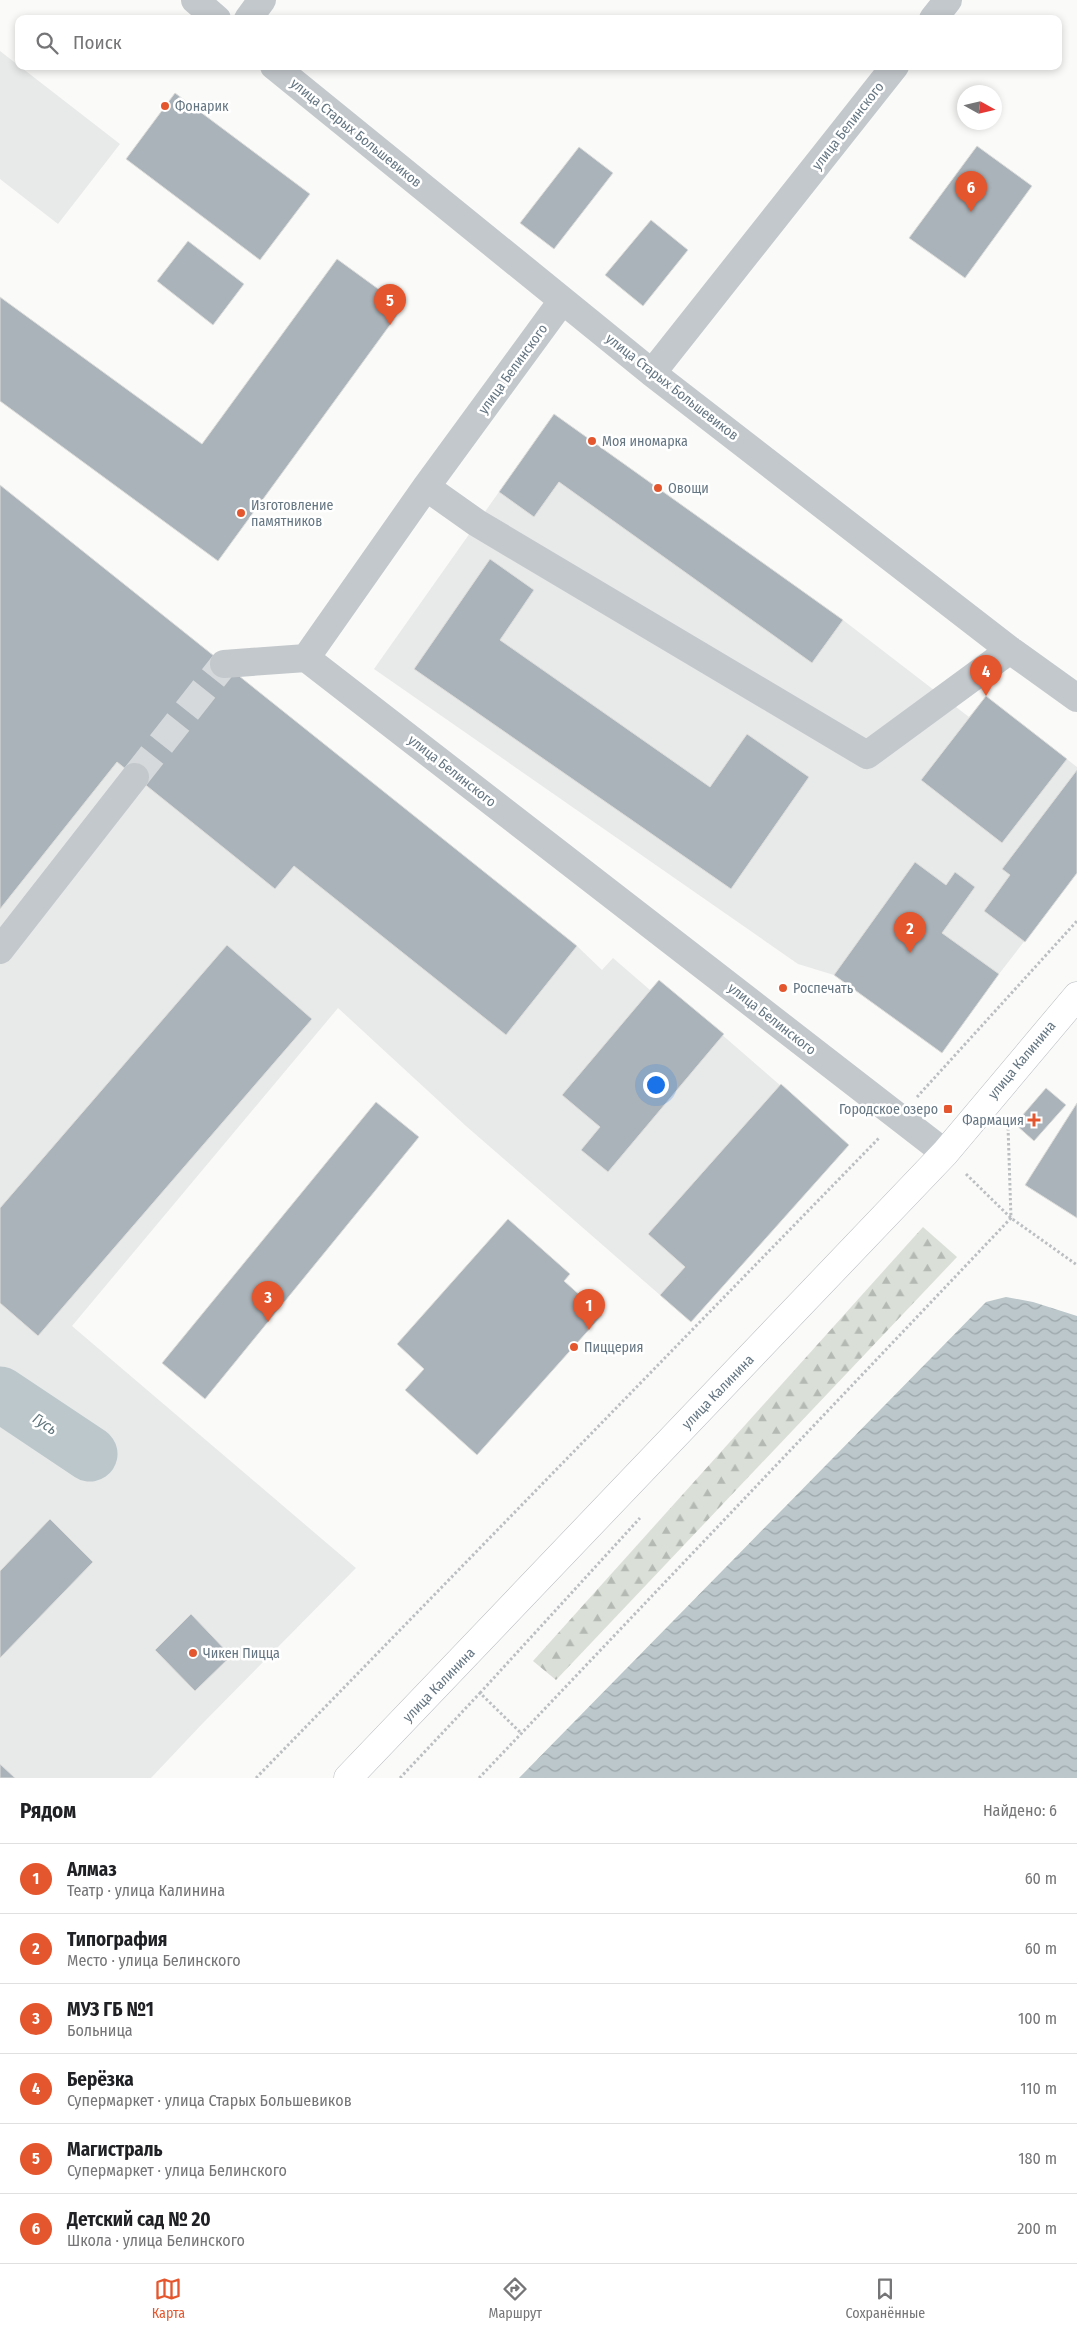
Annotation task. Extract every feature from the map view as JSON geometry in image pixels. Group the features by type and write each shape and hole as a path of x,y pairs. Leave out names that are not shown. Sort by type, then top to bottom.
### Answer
{"main road":[{"name":"улица Калинина","path":"348,1778 945,1153 1077,996"}],"street":[{"path":"195,0 212,15"},
{"path":"251,15 262,0"},
{"path":"936,15 948,0"},
{"name":"улица Старых Большевиков","path":"279,70 652,373 1010,650 1077,698"},
{"name":"улица Белинского","path":"652,373 892,70"},
{"name":"улица Белинского","path":"562,301 426,487 306,658 945,1153"},
{"path":"426,487 477,523 867,755 1010,650"},
{"path":"224,664 306,658"},
{"path":"0,950 135,777"}],"path":[{"path":"256,1778 898,1118 1077,922"},
{"path":"479,1778 1011,1218 1008,1118"},
{"path":"945,1153 1011,1218 1077,1265"},
{"path":"400,1778 480,1693 522,1734"}],"shaded area":[{"path":"0,51 15,63 15,70 25,70 120,144 58,224 0,179"},
{"path":"554,414 843,620 969,717 986,696 1077,767 1077,873 999,974 942,1053 834,975 798,964 374,669"},
{"path":"0,485 577,946 602,970 613,958 650,990 659,980 849,1145 691,1322 466,1126 338,1008 72,1326 356,1568 151,1778 15,1778 0,1764"}],"green space":[{"path":"923,1227 957,1257 556,1680 533,1661"}],"water":[{"path":"1006,1297 1033,1302 1077,1316 1077,1778 519,1778 986,1302"}],"building":[{"path":"175,93 310,194 260,260 126,159"},
{"path":"977,146 1032,186 965,278 909,238"},
{"path":"579,147 613,173 554,249 520,223"},
{"path":"651,220 688,250 643,306 605,275"},
{"path":"188,241 244,284 213,325 157,281"},
{"path":"337,259 403,307 218,561 0,401 0,297 202,444"},
{"path":"554,414 843,620 812,663 559,482 534,517 499,492"},
{"path":"0,485 577,946 506,1035 294,866 275,889 117,762 0,909"},
{"path":"490,559 534,590 500,640 710,787 747,734 809,777 731,889 414,669"},
{"path":"986,696 1067,759 1002,843 921,780"},
{"path":"1077,770 1077,873 1025,942 984,911 1010,875 1002,869"},
{"path":"915,862 946,885 955,872 975,887 942,933 999,974 942,1053 834,975"},
{"path":"227,945 312,1019 38,1336 0,1303 0,1208"},
{"path":"659,980 724,1034 608,1172 581,1150 600,1127 562,1095"},
{"path":"781,1084 849,1145 691,1322 660,1295 685,1267 648,1234"},
{"path":"1046,1088 1066,1105 1034,1141 1015,1124"},
{"path":"376,1102 419,1137 205,1399 162,1363"},
{"path":"1077,1103 1077,1218 1025,1185"},
{"path":"508,1219 570,1274 564,1281 602,1315 477,1455 405,1390 424,1369 397,1344"},
{"path":"50,1519 93,1562 0,1658 0,1571"},
{"name":"Чикен Пицца","path":"191,1614 231,1656 195,1691 155,1650"},
{"path":"0,1764 15,1778 0,1778"}],"waterway":[{"name":"Гусь","path":"0,1394 90,1454"}],"tunnel":[{"path":"135,777 224,664"}],"place":[{"name":"Фонарик","path":"165,106"},
{"name":"Детский сад № 20","path":"971,212"},
{"name":"Магистраль","path":"390,325"},
{"name":"Моя иномарка","path":"592,441"},
{"name":"Овощи","path":"658,488"},
{"name":"Изготовление памятников","path":"241,513"},
{"name":"Берёзка","path":"986,696"},
{"name":"Типография","path":"910,953"},
{"name":"Роспечать","path":"783,988"},
{"name":"Городское озеро","path":"948,1109"},
{"name":"Фармация","path":"1034,1120"},
{"name":"МУЗ ГБ №1","path":"268,1322"},
{"name":"Алмаз","path":"589,1330"},
{"name":"Пиццерия","path":"574,1347"},
{"name":"Чикен Пицца","path":"193,1653"}]}
